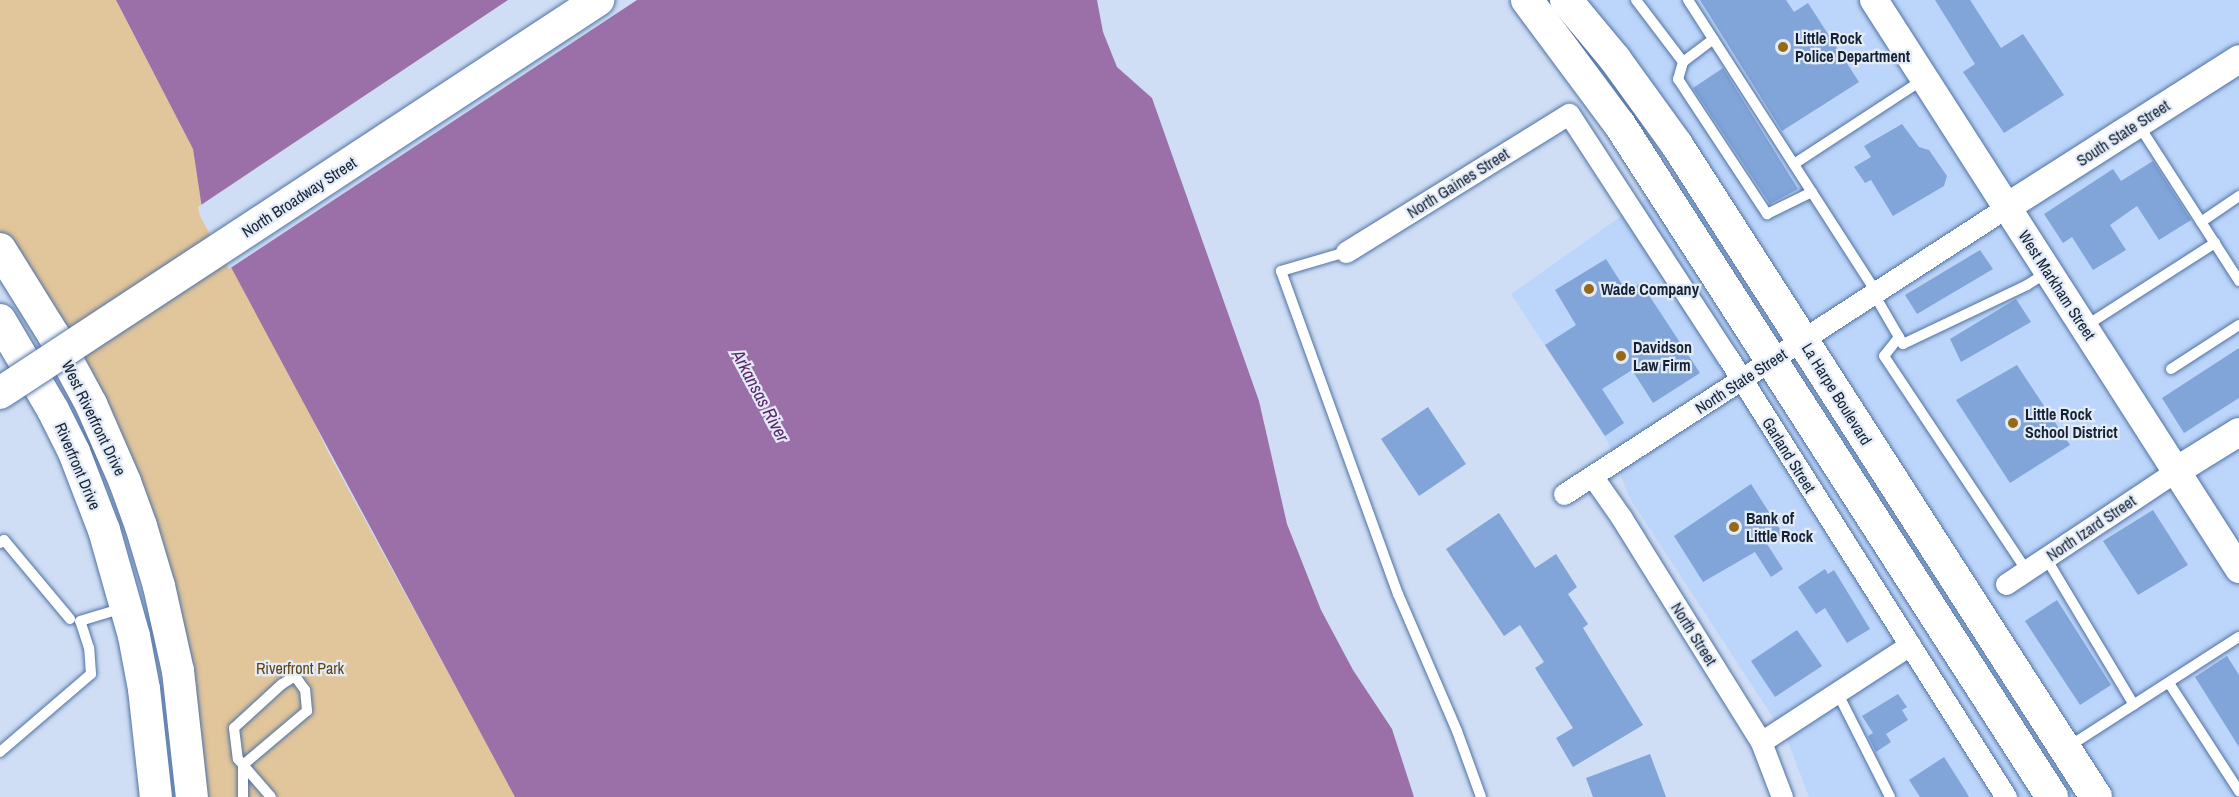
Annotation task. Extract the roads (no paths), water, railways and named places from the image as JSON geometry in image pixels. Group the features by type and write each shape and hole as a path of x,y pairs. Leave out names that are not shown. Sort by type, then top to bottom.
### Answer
{"main road":[{"name":"North Broadway Street","path":"0,393 598,0"},
{"path":"1507,0 1564,72 1645,163"},
{"path":"1527,0 1571,56 1645,163 2052,797"},
{"name":"La Harpe Boulevard","path":"1566,0 1615,59 1677,145 2096,797"},
{"name":"West Riverfront Drive","path":"0,249 53,334 91,404 125,482 162,599 178,671 192,797"},
{"name":"Riverfront Drive","path":"0,320 22,354 74,452 104,530 129,615"},
{"path":"129,615 144,689 156,797"}],"street":[{"name":"West Markham Street","path":"1874,0 2239,569"},
{"name":"South State Street","path":"2007,207 2239,59"},
{"name":"North Gaines Street","path":"1346,252 1569,114"},
{"name":"Garland Street","path":"1569,114 1742,381 2006,797"},
{"name":"North State Street","path":"1564,494 1773,361 2007,207"},
{"path":"2176,471 2239,432"},
{"name":"North Izard Street","path":"2006,584 2176,471"},
{"name":"North Street","path":"1593,477 1621,517 1761,742 1782,797"},
{"path":"1761,742 1910,645"}],"lane":[{"path":"1636,0 1683,62"},
{"path":"1688,0 1812,192 1875,293 1903,344 1922,337 2027,285 2048,272"},
{"path":"1713,39 1683,62 1678,79 1767,214 1812,192"},
{"path":"1794,164 1924,79"},
{"path":"2138,123 2239,281"},
{"path":"2201,222 2239,196"},
{"path":"2084,327 2215,243"},
{"path":"1346,252 1281,272 1398,594 1457,731 1481,797"},
{"path":"2171,369 2239,325"},
{"path":"1899,337 1884,356 2026,570"},
{"path":"0,543 4,540 70,619"},
{"path":"2046,558 2134,705"},
{"path":"0,752 91,674 89,648 80,621 129,615"},
{"path":"2065,749 2239,637"},
{"path":"243,765 296,723 307,711 305,690 295,676 282,684 234,728 238,759 243,765 271,797"},
{"path":"2169,683 2239,791"},
{"path":"1838,694 1890,797"},
{"path":"243,765 243,797"}],"water":[{"name":"Arkansas River","path":"116,0 1097,0 1103,32 1117,67 1152,98 1259,401 1287,524 1321,610 1353,670 1392,729 1414,797 515,797 203,215 193,149"}],"place":[{"name":"Little Rock Police Department","path":"1783,47"},
{"name":"Wade Company","path":"1589,289"},
{"name":"Davidson Law Firm","path":"1621,356"},
{"name":"Little Rock School District","path":"2013,423"},
{"name":"Bank of Little Rock","path":"1734,527"}],"park label":[{"name":"Riverfront Park","path":"300,668"}]}
